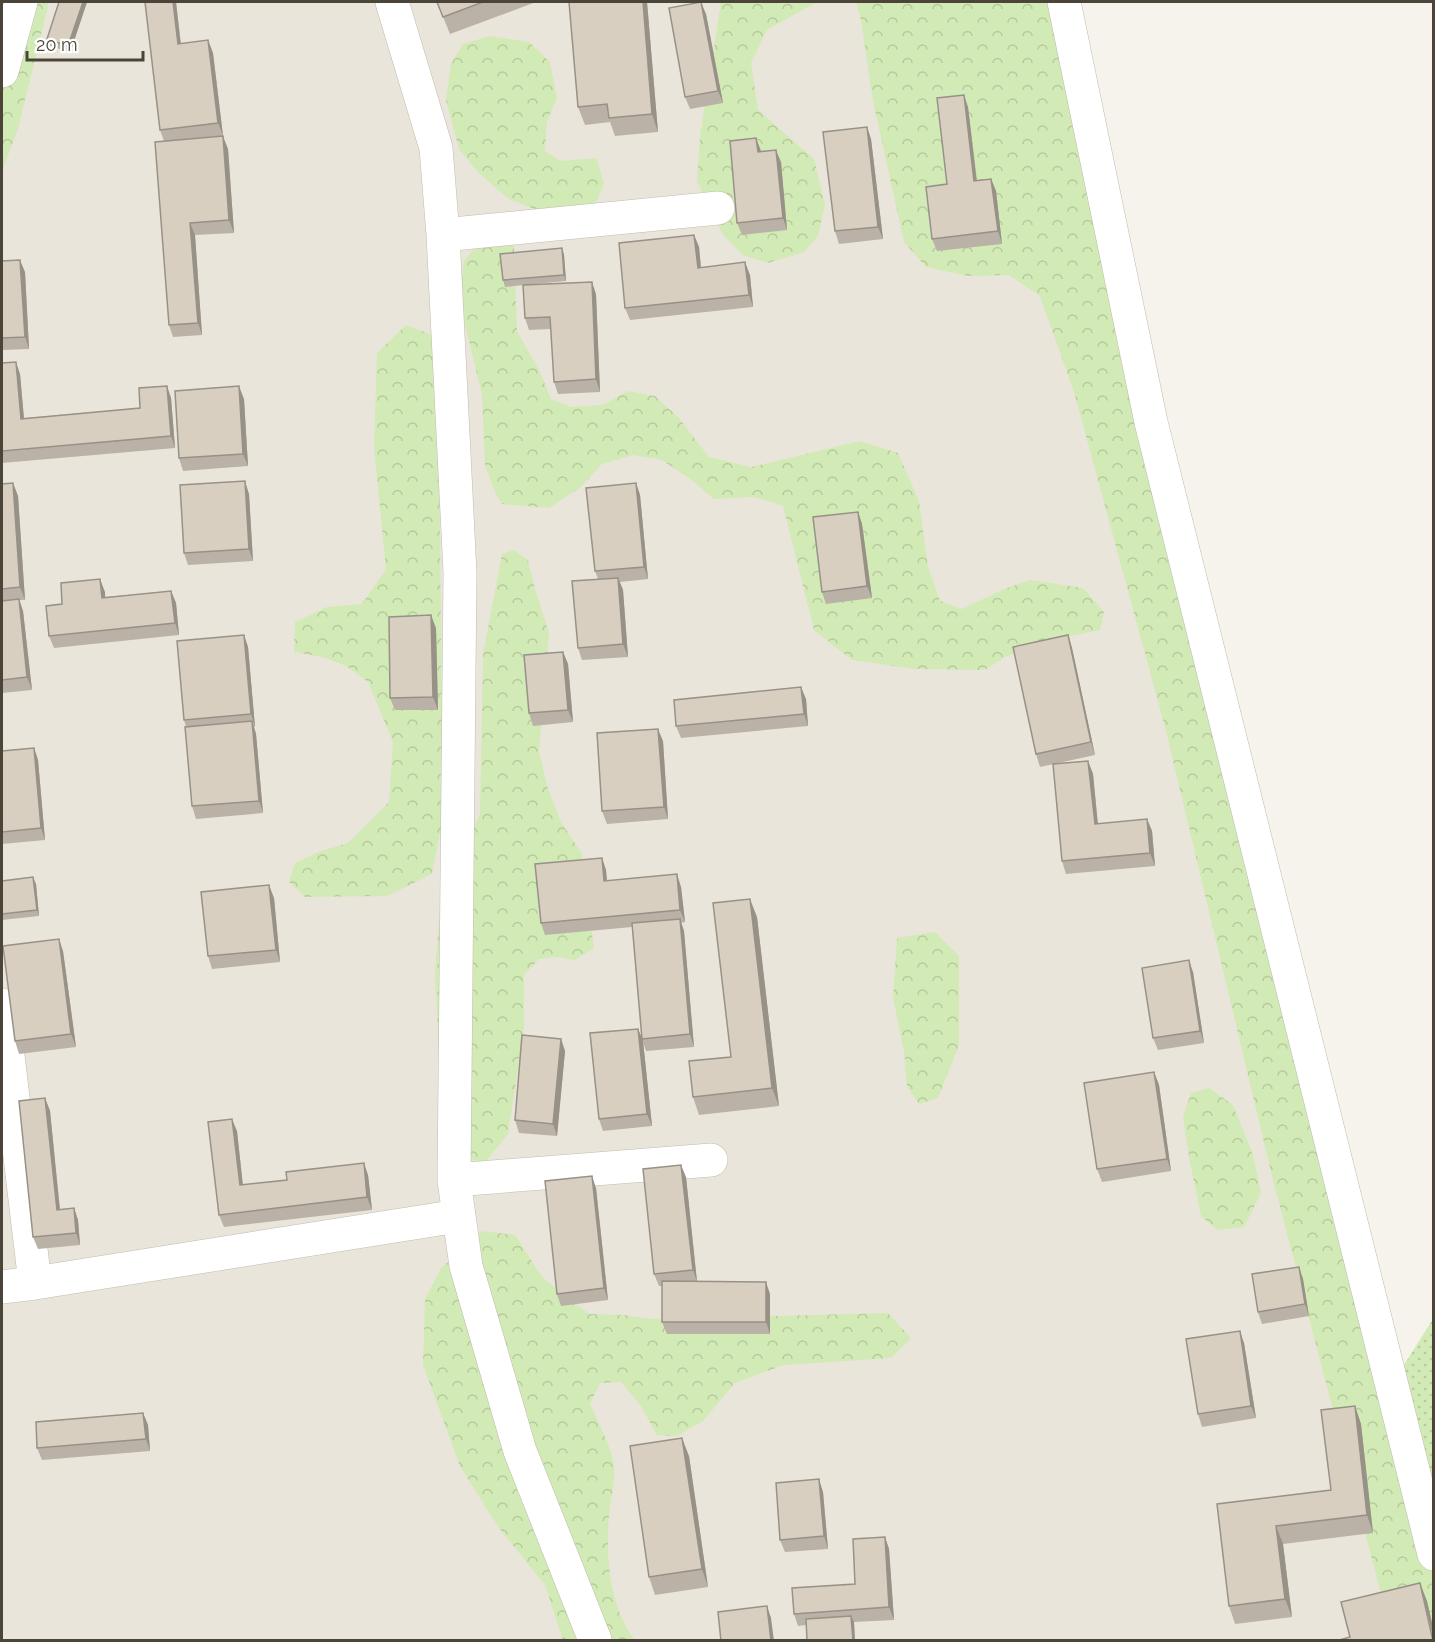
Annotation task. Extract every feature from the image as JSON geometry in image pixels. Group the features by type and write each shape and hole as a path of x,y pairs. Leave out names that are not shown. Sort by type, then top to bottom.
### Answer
{"lane":[{"path":"2,71 21,2"},
{"path":"392,2 436,148 443,235 460,573 454,1180 458,1216 466,1266 520,1452 595,1641"},
{"path":"1064,2 1151,422 1434,1554"},
{"path":"443,235 718,208"},
{"path":"2,1005 35,1283"},
{"path":"454,1180 711,1160"},
{"path":"2,1287 458,1216"}],"shaded area":[{"path":"2,2 1067,2 1433,1640 2,1640"}],"green space":[{"path":"2,2 49,2 19,125 2,172"},
{"path":"721,2 817,2 767,30 751,63 758,110 814,159 825,205 818,236 804,252 768,263 743,255 723,235 697,181 700,136"},
{"path":"856,2 1067,2 1158,420 1433,1520 1433,1640 1393,1640 1272,1176 1166,731 1074,392 1040,296 1009,275 968,276 926,267 904,242 873,101 861,20"},
{"path":"490,36 529,42 550,62 557,98 547,121 545,151 560,161 596,158 604,183 595,205 537,210 507,198 477,171 459,149 446,100 451,64 463,44"},
{"path":"496,239 514,246 517,331 540,372 551,399 571,407 603,405 628,391 655,396 679,418 709,457 751,467 860,441 898,453 919,501 928,567 940,601 962,609 1030,580 1083,588 1104,612 1100,630 1046,641 1005,657 985,670 915,669 852,660 814,630 783,506 755,497 714,499 693,481 662,460 633,455 602,464 581,487 549,508 502,504 485,466 482,395 459,299 464,261 480,241"},
{"path":"406,325 432,335 439,439 443,818 432,874 387,896 305,897 289,882 295,863 318,852 348,843 389,802 393,742 368,682 346,666 323,657 294,652 295,622 327,607 362,604 386,569 374,447 377,353"},
{"path":"514,550 528,560 549,633 539,752 548,789 561,822 582,854 594,948 575,960 557,957 539,959 524,975 524,1028 508,1134 485,1162 469,1159 439,1059 435,972 442,890 480,815 483,654 502,554"},
{"path":"935,932 959,956 959,1045 938,1098 919,1104 907,1086 904,1052 893,997 897,938"},
{"path":"1209,1088 1233,1105 1253,1155 1261,1193 1244,1227 1217,1230 1201,1216 1183,1117 1191,1093"},
{"path":"482,1231 515,1235 542,1277 589,1314 624,1315 651,1319 888,1313 911,1338 891,1358 784,1365 735,1383 703,1421 677,1436 657,1435 641,1406 621,1382 600,1383 590,1404 607,1442 614,1465 608,1531 611,1581 620,1613 635,1640 563,1640 545,1585 499,1528 460,1466 423,1365 425,1299 441,1268"},
{"path":"1433,1319 1433,1520 1397,1376"}],"building":[{"path":"59,2 83,2 68,46 47,39"},
{"path":"145,2 173,2 178,44 208,40 218,123 160,130"},
{"path":"437,2 483,2 443,17"},
{"path":"569,2 643,2 652,114 609,118 607,104 578,107"},
{"path":"701,2 718,91 685,97 669,8"},
{"path":"964,95 974,181 991,179 998,231 932,239 926,187 947,184 937,98"},
{"path":"867,127 878,227 835,231 823,132"},
{"path":"223,136 229,220 190,223 198,323 169,325 155,142"},
{"path":"756,138 758,152 776,150 783,218 737,223 730,141"},
{"path":"694,235 698,268 745,262 749,295 625,308 619,243"},
{"path":"562,248 564,275 503,280 500,254"},
{"path":"20,260 25,337 2,338 2,261"},
{"path":"592,282 596,379 554,382 550,317 525,318 523,285"},
{"path":"16,362 21,419 140,408 139,388 167,386 171,436 2,451 2,363"},
{"path":"239,386 243,454 179,458 175,391"},
{"path":"245,481 249,549 184,553 180,485"},
{"path":"13,483 20,587 2,589 2,484"},
{"path":"636,483 644,567 595,571 586,488"},
{"path":"858,512 867,586 822,592 813,517"},
{"path":"618,578 623,644 578,648 572,581"},
{"path":"100,579 102,598 171,591 175,623 49,636 46,606 62,604 61,583"},
{"path":"19,599 27,677 2,680 2,601"},
{"path":"431,615 433,697 390,698 389,617"},
{"path":"244,635 251,714 184,720 177,641"},
{"path":"1068,635 1091,742 1036,754 1013,647"},
{"path":"563,652 568,710 529,713 524,655"},
{"path":"801,687 804,714 676,726 674,700"},
{"path":"252,721 259,801 192,806 185,727"},
{"path":"658,729 664,807 602,811 597,733"},
{"path":"34,748 41,828 2,832 2,751"},
{"path":"1088,761 1095,824 1147,819 1150,853 1062,861 1053,764"},
{"path":"602,858 604,881 677,874 680,910 541,923 535,864"},
{"path":"33,877 37,910 2,914 2,881"},
{"path":"269,885 276,950 208,956 201,892"},
{"path":"750,899 772,1088 693,1097 689,1061 731,1057 713,903"},
{"path":"680,919 690,1034 642,1039 632,923"},
{"path":"59,939 71,1034 15,1041 3,946"},
{"path":"1189,960 1200,1031 1153,1038 1142,968"},
{"path":"638,1029 647,1114 599,1119 590,1033"},
{"path":"522,1035 561,1039 553,1124 515,1120"},
{"path":"1154,1072 1167,1159 1097,1169 1084,1083"},
{"path":"45,1098 57,1210 74,1208 76,1233 33,1237 19,1101"},
{"path":"232,1119 240,1185 287,1180 286,1172 364,1163 367,1197 219,1215 208,1122"},
{"path":"681,1165 693,1270 654,1274 643,1169"},
{"path":"592,1176 604,1288 557,1294 545,1181"},
{"path":"1299,1267 1305,1304 1258,1312 1252,1274"},
{"path":"662,1281 766,1282 766,1322 662,1322"},
{"path":"1240,1331 1251,1406 1198,1414 1186,1339"},
{"path":"1355,1406 1367,1515 1276,1526 1285,1599 1229,1606 1217,1504 1331,1490 1321,1410"},
{"path":"143,1413 146,1439 37,1448 36,1422"},
{"path":"682,1438 702,1569 649,1577 630,1446"},
{"path":"819,1479 824,1536 780,1540 776,1483"},
{"path":"885,1537 889,1607 794,1614 792,1588 855,1584 853,1539"},
{"path":"1420,1583 1433,1641 1336,1641 1350,1637 1341,1602"},
{"path":"767,1606 771,1641 721,1641 718,1612"},
{"path":"851,1616 853,1641 807,1641 806,1619"}]}
